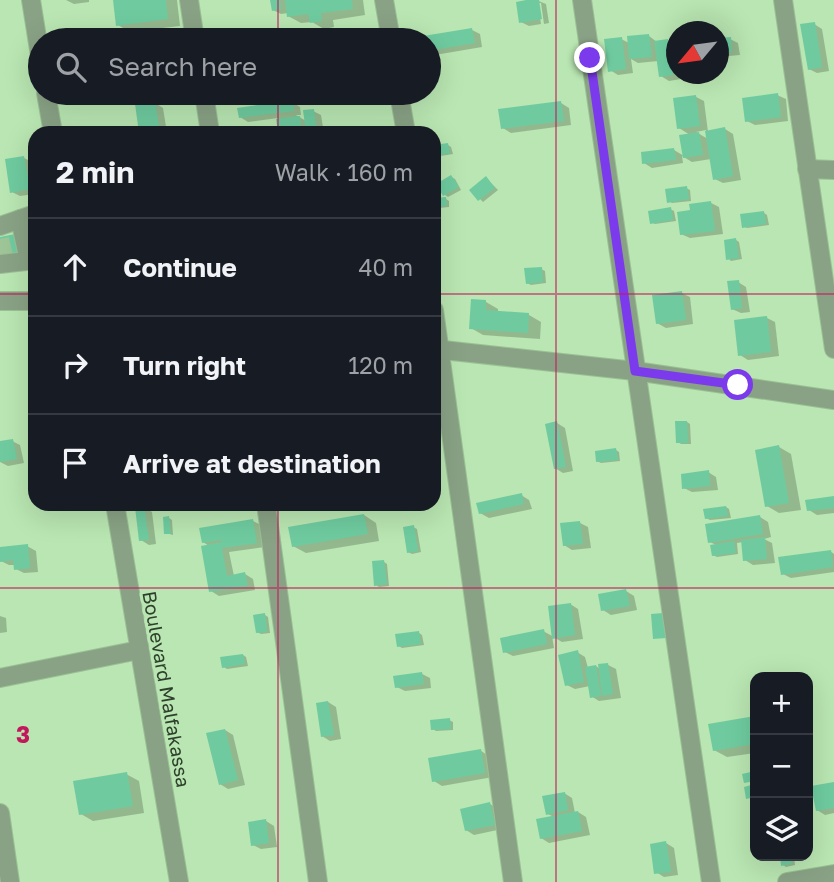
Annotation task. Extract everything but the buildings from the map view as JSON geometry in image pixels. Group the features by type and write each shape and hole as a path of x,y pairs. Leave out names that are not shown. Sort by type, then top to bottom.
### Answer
{"street":[{"path":"31,0 35,28"},
{"path":"189,0 193,28"},
{"path":"384,0 389,28"},
{"path":"582,0 711,882"},
{"path":"783,0 834,349"},
{"path":"48,105 52,126"},
{"path":"206,105 209,126"},
{"path":"401,105 405,126"},
{"path":"807,169 834,170"},
{"path":"0,226 27,217"},
{"path":"4,261 28,260"},
{"path":"0,301 28,301"},
{"path":"441,349 635,371 834,400"},
{"path":"441,377 513,882"},
{"name":"Boulevard Malfakassa","path":"116,511 179,882"},
{"path":"267,511 318,882"},
{"path":"0,678 139,650"},
{"path":"0,813 10,882"},
{"path":"788,882 834,874"}],"tunnel":[{"path":"0,239 4,256"}],"route":[{"path":"590,58 635,371 738,385"}]}
